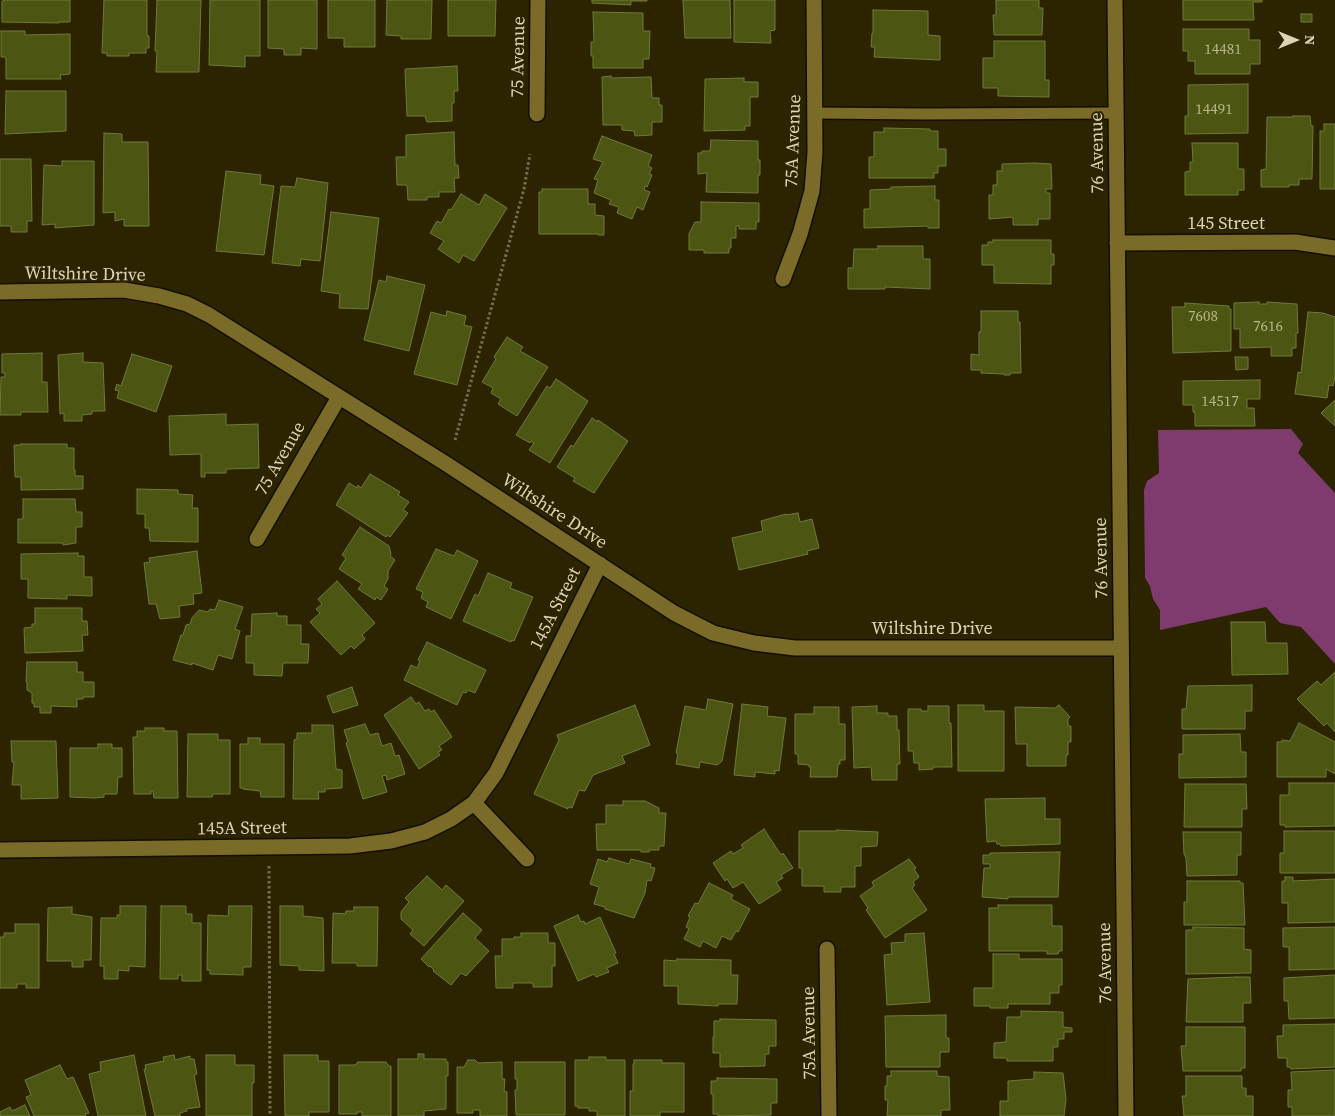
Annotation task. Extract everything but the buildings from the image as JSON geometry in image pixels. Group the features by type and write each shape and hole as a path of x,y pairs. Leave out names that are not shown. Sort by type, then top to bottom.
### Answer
{"street":[{"name":"75 Avenue","path":"537,114 538,0"},
{"name":"75A Avenue","path":"783,279 800,234 812,191 815,152 814,0"},
{"name":"76 Avenue","path":"1115,0 1126,1116"},
{"name":"145 Street","path":"1117,243 1295,242 1313,243 1335,248"},
{"name":"Wiltshire Drive","path":"0,292 124,290 159,296 187,304 209,315 448,465 674,613 712,633 754,644 795,648 1121,648"},
{"name":"75 Avenue","path":"257,539 338,397"},
{"name":"145A Street","path":"0,850 350,846 391,842 425,832 452,819 474,803 496,773 600,564"},
{"path":"474,803 527,858"},
{"name":"75A Avenue","path":"827,949 829,1116"}],"lane":[{"path":"815,113 1116,113"}],"path":[{"path":"455,440 524,189 530,154"},
{"path":"269,848 270,1116"}],"shaded area":[{"path":"1291,429 1303,444 1298,453 1335,493 1335,664 1301,627 1280,623 1266,607 1160,630 1160,610 1153,599 1150,586 1145,578 1144,490 1147,481 1159,473 1158,430"}]}
